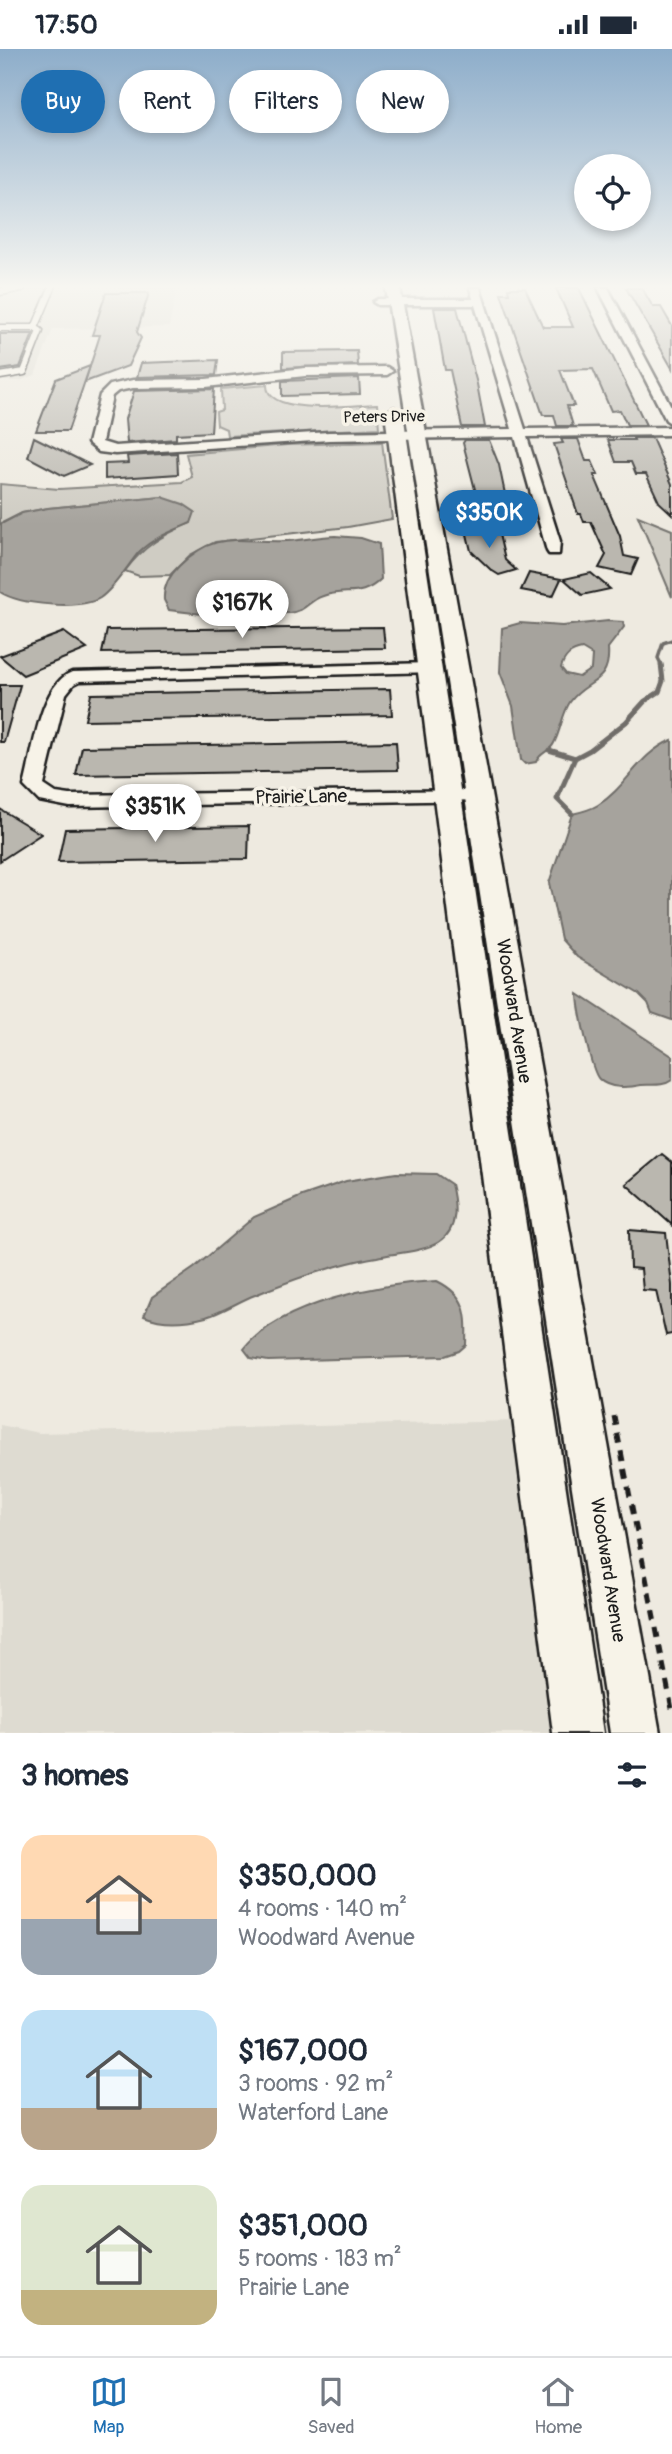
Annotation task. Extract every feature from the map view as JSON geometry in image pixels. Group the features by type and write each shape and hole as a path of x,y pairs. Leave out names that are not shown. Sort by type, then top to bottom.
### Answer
{"street":[{"name":"Woodward Avenue","path":"387,367 390,384 408,434 430,668 463,796 635,1733"},
{"name":"Woodward Avenue","path":"396,367 463,796 578,1733"},
{"path":"500,367 554,551"},
{"path":"644,367 672,419"},
{"name":"Peters Drive","path":"390,384 305,373 206,383 133,384 114,388 106,395 94,443 116,450 329,436 672,431"},
{"name":"Prairie Lane","path":"430,668 100,673 68,680 57,693 34,786 41,795 52,800 71,801 463,796"}],"lane":[{"path":"0,376 24,372 26,367"}],"shaded area":[{"path":"0,367 38,367 35,375 19,381 0,381"},
{"path":"267,385 271,395 281,402 296,405 332,407 377,404 379,428 227,436 226,429 217,425 216,412 222,410 221,389"},
{"path":"382,442 392,519 348,527 215,542 190,555 170,575 139,576 125,571 154,542 190,523 162,497 48,508 22,513 0,524 0,484 59,489 182,482 192,477 186,454 287,445"},
{"path":"162,497 183,504 195,512 191,523 144,547 100,598 91,602 65,605 35,603 0,592 1,524 22,513 48,508"},
{"path":"638,516 672,530 672,597"},
{"path":"335,536 361,538 379,544 381,579 367,589 323,596 300,610 289,613 210,615 169,610 164,600 166,586 179,566 192,554 217,542 292,541"},
{"path":"608,621 623,622 624,627 608,648 606,669 602,675 570,702 552,746 536,762 525,764 521,760 513,706 500,672 502,628 520,623 562,626","holes":["582,649 592,655 591,669 579,677 566,674 561,668 566,658 574,651"]},
{"path":"672,740 672,1020 652,1013 648,1003 639,994 577,957 561,939 549,883 572,814 592,808 608,798 651,753"},
{"path":"578,994 672,1056 672,1080 661,1084 625,1087 608,1085 599,1079 589,1052"},
{"path":"396,1173 436,1174 451,1184 455,1208 453,1223 439,1242 417,1250 361,1260 315,1273 206,1317 175,1321 144,1316 152,1297 194,1268 254,1217 346,1181"},
{"path":"437,1281 460,1299 466,1324 466,1345 445,1356 268,1361 251,1358 244,1349 260,1333 281,1319 306,1308 361,1291"},
{"path":"520,1421 561,1733 0,1733 0,1425 39,1433"}],"building":[{"path":"0,367 20,367 20,367 0,370"},
{"path":"90,367 126,367 85,382"},
{"path":"90,367 68,431 36,431 56,379"},
{"path":"140,367 217,367 216,375 137,377"},
{"path":"444,367 472,367 485,427 462,427 450,370 445,370"},
{"path":"526,367 617,367 646,425 627,425 620,410 611,411 593,369 560,370 574,406 567,406 573,426 557,426 554,415 543,415"},
{"path":"359,378 360,394 282,396 282,381"},
{"path":"214,389 211,432 176,434 176,439 127,443 125,419 134,391"},
{"path":"34,437 90,465 64,476 28,457"},
{"path":"633,438 652,438 672,484 672,514 659,502 646,474 636,474 631,462 616,462 608,440 634,440"},
{"path":"561,439 578,439 586,461 592,461 598,475 594,475 620,536 624,556 638,559 631,575 599,568 606,555 591,522 584,522 581,514 578,514 554,444 563,443"},
{"path":"465,440 489,440 499,465 511,523 490,523 485,501 478,501 463,443"},
{"path":"177,453 178,474 105,479 105,464 128,463 127,456"},
{"path":"466,530 498,530 505,560 516,570 499,575 491,570 471,551"},
{"path":"529,573 561,579 553,596 521,590"},
{"path":"591,573 610,589 582,595 564,579"},
{"path":"383,627 385,648 102,653 107,630"},
{"path":"64,632 87,649 23,675 0,656"},
{"path":"0,685 20,685 4,742 0,742"},
{"path":"390,689 392,715 85,720 91,694"},
{"path":"396,742 398,770 76,775 82,747"},
{"path":"0,809 41,834 0,861"},
{"path":"249,826 248,859 58,862 65,829"},
{"path":"662,1154 672,1162 672,1225 626,1184"},
{"path":"629,1230 666,1233 672,1285 672,1334 666,1335 656,1291 643,1290 641,1269 630,1268"}],"waterway":[{"path":"661,664 658,658 663,643 672,640"},
{"path":"575,758 590,750 626,722 645,701 659,692 663,681 661,664"},
{"path":"549,750 575,758"},
{"path":"572,814 557,799 575,758"}]}
